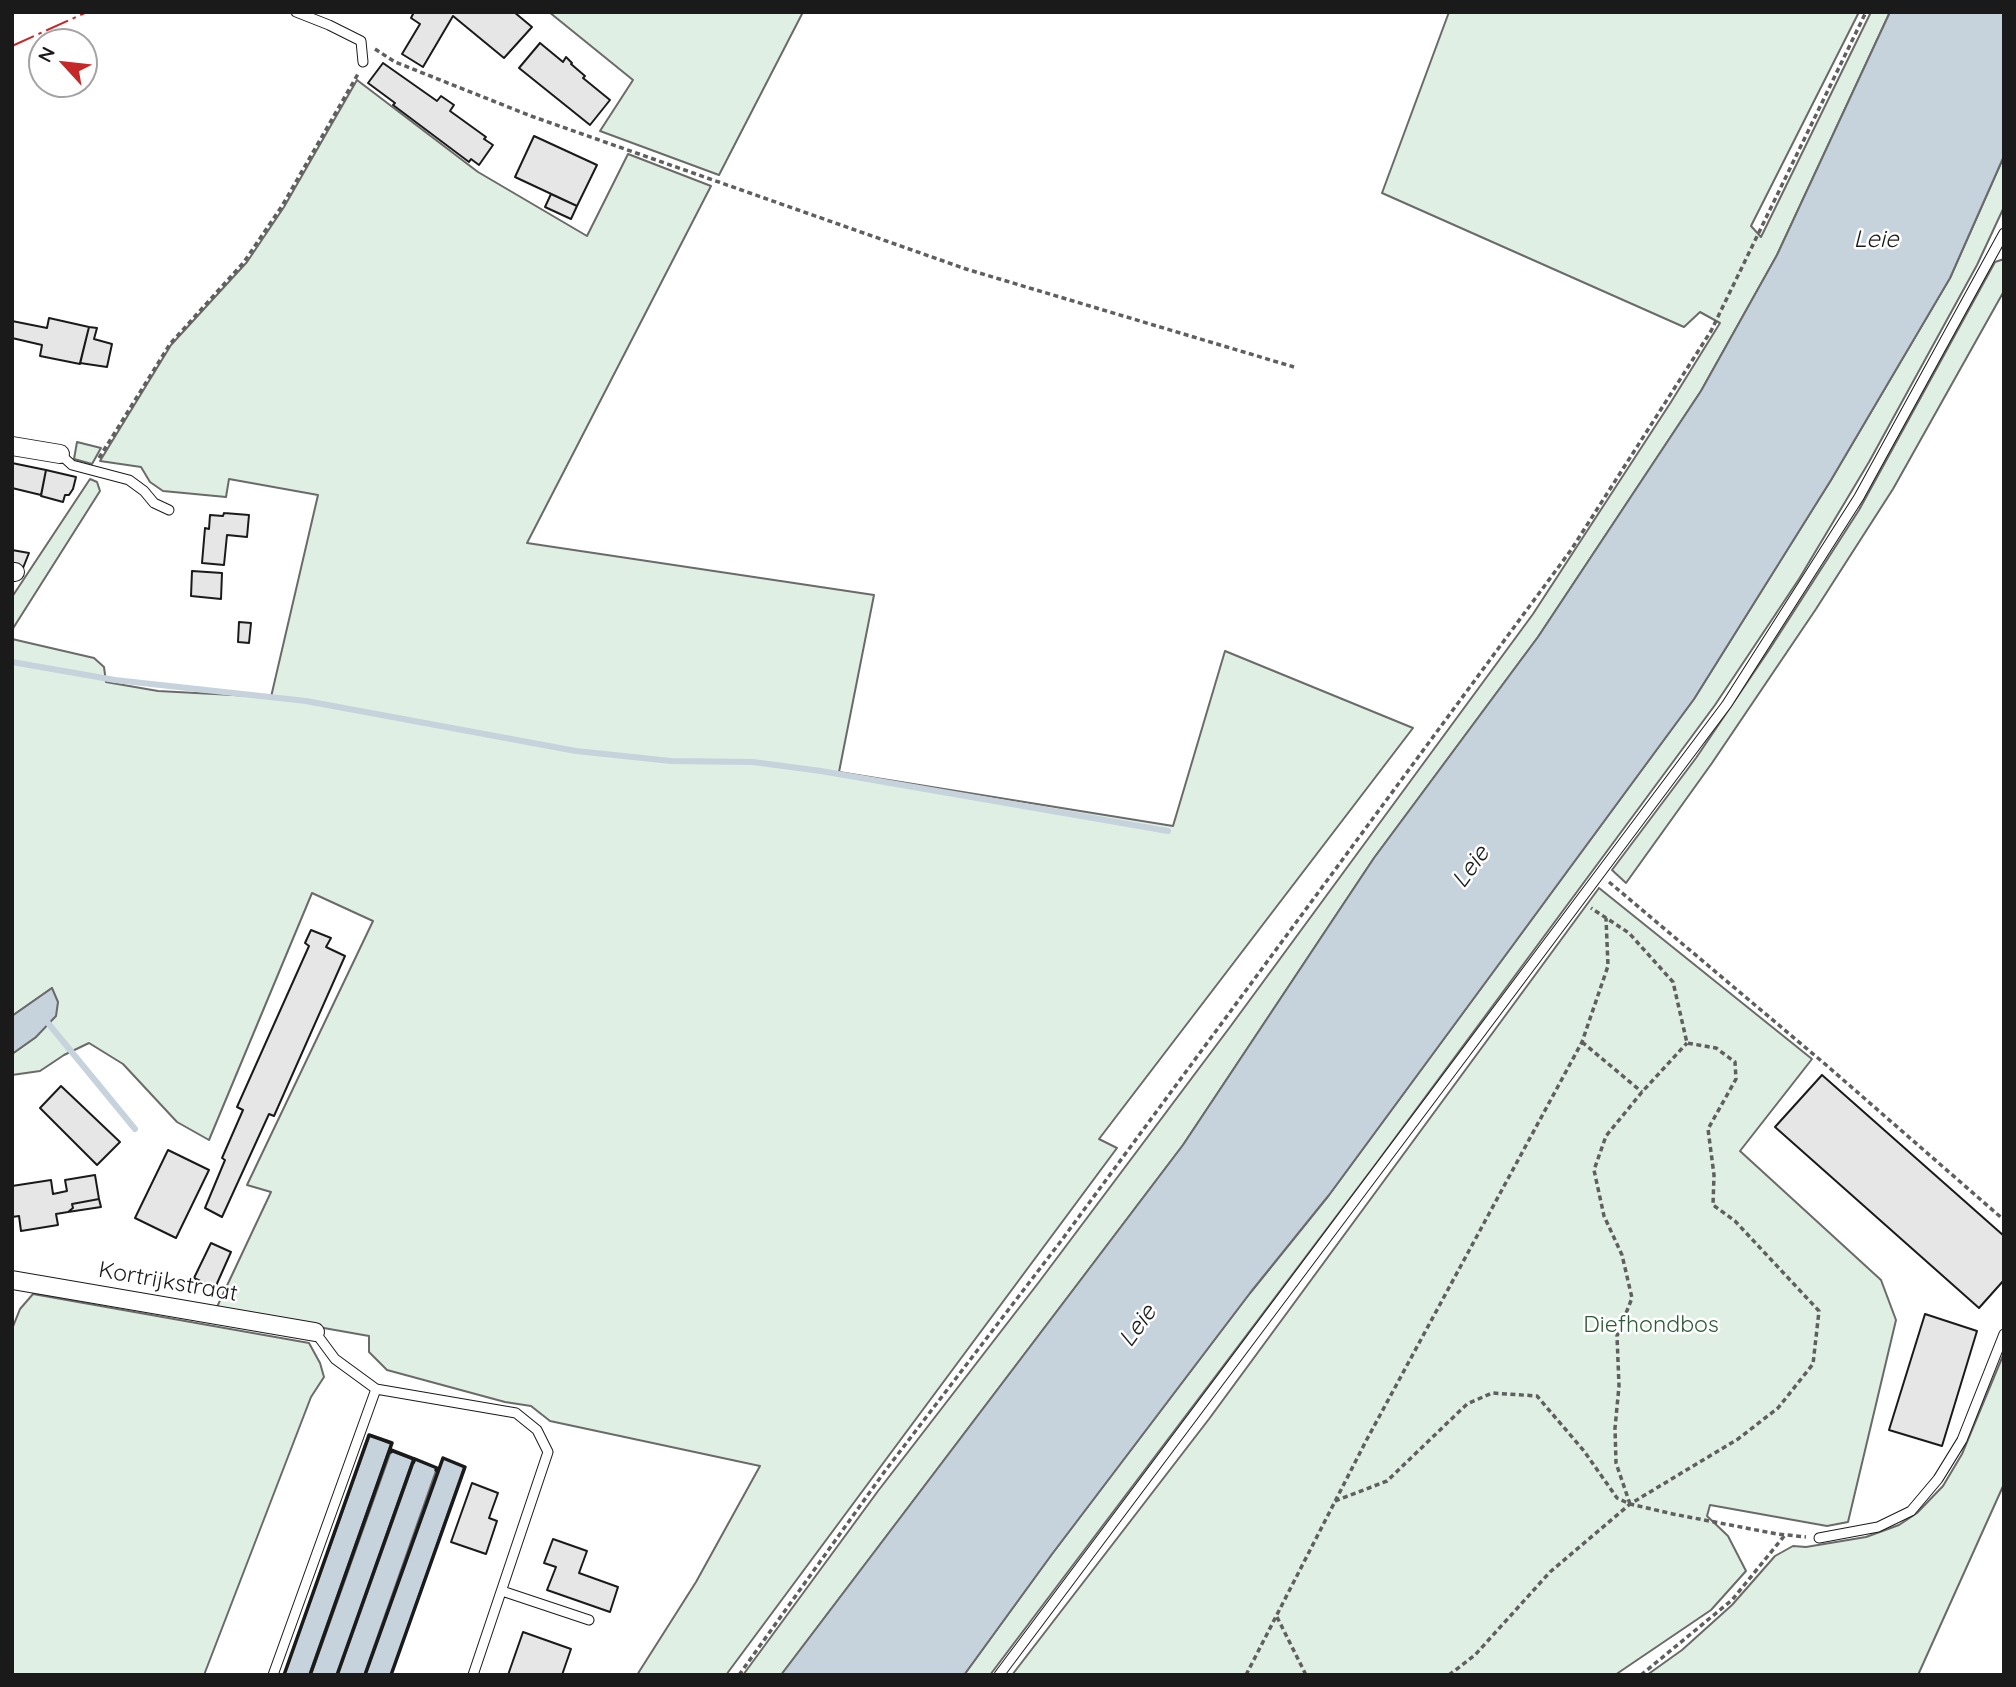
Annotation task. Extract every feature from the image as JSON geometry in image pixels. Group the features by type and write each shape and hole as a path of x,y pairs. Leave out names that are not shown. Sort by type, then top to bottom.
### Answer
{"street":[{"path":"12,446 60,454"},
{"name":"Kortrijkstraat","path":"14,1285 315,1332"}],"lane":[{"path":"296,12 361,41 363,62"},
{"path":"999,1675 1727,704 1859,497 2004,233"},
{"path":"60,454 72,465 129,480 154,503 169,510"},
{"path":"315,1332 335,1359 376,1389 516,1413 537,1430 548,1452 473,1675"},
{"path":"1819,1538 1878,1527 1911,1511 1938,1479 1962,1440 2004,1334"},
{"path":"273,1675 376,1389"},
{"path":"502,1591 589,1620"}],"path":[{"path":"739,1675 885,1471 1061,1241 1571,550 1711,331 1866,12"},
{"path":"361,41 395,62 531,116 694,174 967,269 1294,367"},
{"path":"92,470 170,344 244,262 267,228 336,116 363,62"},
{"path":"1600,874 2004,1220"},
{"path":"1246,1675 1335,1501 1582,1042 1608,966 1606,918 1629,933 1673,982 1687,1043"},
{"path":"1582,1042 1642,1092"},
{"path":"1630,1504 1616,1463 1615,1428 1619,1385 1617,1336 1632,1298 1622,1255 1604,1216 1594,1170 1606,1136 1687,1043"},
{"path":"1449,1675 1475,1655 1550,1572 1630,1504 1738,1439 1778,1408 1812,1364 1819,1311 1735,1221 1713,1205 1714,1175 1708,1129 1736,1079 1735,1062 1716,1048 1687,1043"},
{"path":"1335,1501 1387,1481 1467,1404 1492,1393 1537,1396 1584,1451 1617,1498 1630,1504 1673,1514 1785,1535 1819,1538"},
{"path":"1642,1675 1732,1600 1785,1535"},
{"path":"1276,1616 1306,1675"}],"green space":[{"path":"549,12 803,12 719,175 600,131 633,80"},
{"path":"1449,12 1859,12 1751,226 1761,237 1871,12 1890,12 1777,255 1701,391 1538,637 1374,858 1183,1145 781,1675 743,1675 878,1491 1230,1027 1533,614 1720,323 1700,312 1684,327 1382,193"},
{"path":"357,80 478,172 587,236 628,154 711,186 527,543 874,595 839,772 1173,826 1225,651 1413,728 1099,1139 1117,1148 726,1675 637,1675 696,1582 760,1466 550,1421 531,1406 505,1402 387,1370 369,1352 369,1336 216,1309 271,1192 247,1185 373,921 312,893 209,1140 177,1122 123,1064 89,1043 40,1071 12,1075 12,1054 36,1037 52,988 12,1016 12,639 94,658 104,667 106,682 158,691 271,697 318,495 229,479 226,497 163,491 150,482 141,467 100,461 171,345 247,262 284,207"},
{"path":"2004,156 2004,207 1977,265 1869,462 1799,579 1715,705 1378,1161 990,1675 964,1675 1250,1293 1329,1195 1694,699 1831,480 1950,278"},
{"path":"2004,259 2004,291 1893,489 1712,763 1626,883 1612,870 1696,758 1859,510 1995,262"},
{"path":"77,442 101,448 92,464 74,459"},
{"path":"90,479 97,482 100,491 12,630 12,597"},
{"name":"Diefhondbos","path":"1599,888 1812,1059 1740,1151 1881,1280 1896,1320 1848,1522 1827,1526 1710,1505 1707,1516 1728,1536 1746,1571 1711,1610 1615,1675 1012,1675 1209,1419"},
{"path":"33,1294 309,1343 320,1363 324,1377 311,1397 204,1675 12,1675 12,1329 20,1309"},
{"path":"2004,1353 2004,1484 1918,1675 1647,1675 1682,1650 1732,1605 1775,1556 1793,1546 1806,1547 1866,1537 1899,1525 1917,1513 1943,1486 1962,1454"}],"water":[{"name":"Leie","path":"1890,12 2004,12 2004,156 1950,278 1831,480 1694,699 1329,1195 1250,1293 964,1675 781,1675 1183,1145 1374,858 1538,637 1701,391 1777,255"},
{"path":"52,988 58,1002 56,1016 36,1037 12,1054 12,1016"},
{"path":"370,1435 391,1444 309,1675 284,1675"},
{"path":"391,1451 413,1459 337,1675 311,1675"},
{"path":"443,1458 464,1467 391,1675 365,1675"},
{"path":"415,1459 437,1468 364,1675 338,1675"}],"building":[{"path":"414,12 514,12 532,27 504,58 453,16 423,67 402,54 420,24 411,18"},
{"path":"540,43 563,62 566,57 585,76 583,78 610,100 590,125 519,68"},
{"path":"383,63 437,101 441,96 454,105 450,111 486,137 484,139 493,145 479,165 471,159 469,162 368,83"},
{"path":"534,136 597,165 577,206 515,177"},
{"path":"551,194 577,206 571,219 545,207"},
{"path":"49,318 89,327 80,364 40,356 42,345 12,338 12,321 47,328"},
{"path":"89,327 97,328 94,339 112,344 107,367 80,363"},
{"path":"12,463 46,470 41,495 12,488"},
{"path":"46,470 76,477 73,489 69,495 65,495 63,502 41,496"},
{"path":"224,513 249,515 247,537 227,535 224,565 202,563 205,528 209,529 210,515 223,516"},
{"path":"12,550 29,553 23,568 12,566"},
{"path":"192,571 222,573 221,599 191,596"},
{"path":"239,622 251,623 249,643 238,642"},
{"path":"311,930 331,938 326,947 345,956 274,1116 269,1114 222,1217 205,1208 225,1160 222,1158 243,1110 237,1107 309,946 305,943"},
{"path":"1822,1075 2004,1236 2004,1280 1979,1308 1775,1127"},
{"path":"61,1086 120,1142 97,1165 40,1108"},
{"path":"168,1150 209,1170 176,1238 135,1218"},
{"path":"95,1175 99,1199 72,1204 73,1208 68,1212 56,1214 58,1225 21,1231 19,1216 12,1217 12,1186 51,1180 53,1194 67,1191 65,1180"},
{"path":"99,1199 101,1207 68,1212 73,1208 72,1204"},
{"path":"211,1243 231,1252 215,1288 194,1278"},
{"path":"1925,1314 1977,1331 1942,1446 1889,1430"},
{"path":"472,1483 498,1493 489,1518 497,1521 486,1554 451,1542"},
{"path":"553,1539 587,1551 579,1573 618,1587 610,1612 547,1590 556,1567 544,1563"},
{"path":"523,1632 571,1649 562,1675 508,1675"}],"waterway":[{"path":"12,662 115,680 306,701 576,751 671,761 753,762 821,771 1168,831"},
{"path":"43,1017 135,1129"}],"wall":[{"path":"284,1675 369,1435 392,1443 310,1675"},
{"path":"337,1675 414,1459 391,1452"},
{"path":"365,1675 443,1458 465,1467 391,1675"},
{"path":"413,1463 415,1459 437,1468 436,1470"}],"power":[{"path":"12,46 87,12"}]}
